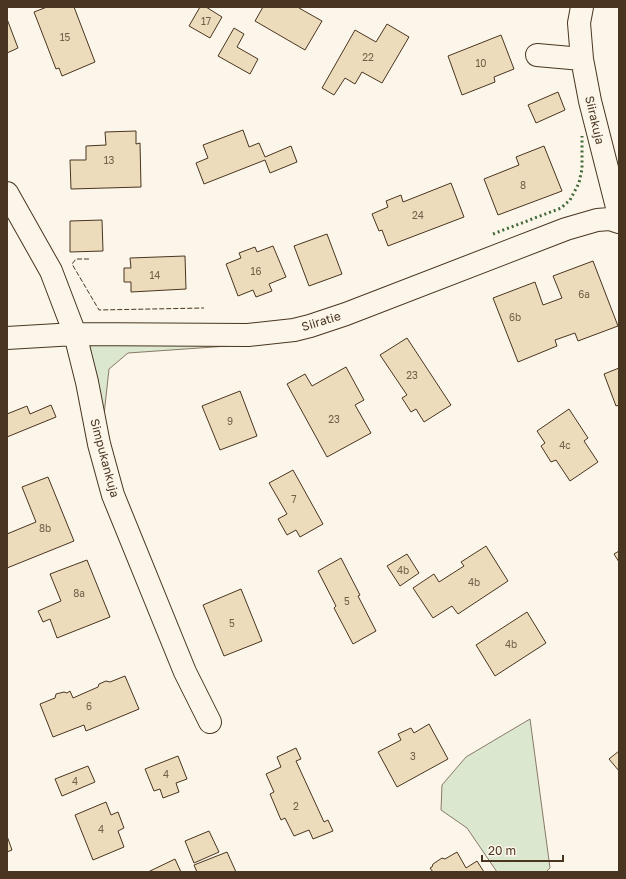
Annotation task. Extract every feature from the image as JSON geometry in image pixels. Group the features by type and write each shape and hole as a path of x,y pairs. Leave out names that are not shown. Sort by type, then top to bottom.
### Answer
{"street":[{"name":"Siirakuja","path":"580,15 582,59 590,101 596,122 613,164 619,215"},
{"path":"537,55 582,59"},
{"name":"Simpukankuja","path":"7,193 50,271 75,334 87,382 99,444 113,495 185,672 210,722"},
{"name":"Siiratie","path":"7,338 75,334 248,335 294,330 346,314 566,229 597,220 610,219 619,222"}],"green space":[{"path":"75,334 248,335 285,342 128,353 109,369 103,424"},
{"path":"530,719 550,868 546,872 497,872 467,828 441,810 442,785 466,757"}],"building":[{"path":"47,7 74,7 95,62 62,76 59,68 56,69 34,12"},
{"path":"200,7 206,7 222,17 210,38 189,26"},
{"path":"263,7 299,7 322,21 305,50 255,21"},
{"path":"7,19 18,48 7,53"},
{"path":"387,24 409,37 382,83 362,72 355,84 345,78 334,95 322,88 355,30 376,42"},
{"path":"234,28 244,34 237,47 258,59 250,74 218,56"},
{"path":"501,35 514,69 494,77 495,82 462,95 448,56"},
{"path":"558,92 565,110 536,123 528,105"},
{"path":"243,130 249,147 259,143 265,157 291,146 297,162 270,173 265,160 204,184 196,163 208,158 203,145"},
{"path":"136,131 136,144 140,143 141,187 71,189 70,160 86,160 86,146 106,145 105,132"},
{"path":"544,146 562,191 498,215 484,179 519,165 516,157"},
{"path":"451,183 464,217 388,246 382,230 379,231 372,214 388,207 386,201 401,195 403,202"},
{"path":"102,220 103,251 70,252 70,221"},
{"path":"327,234 342,274 309,286 294,246"},
{"path":"273,246 286,277 269,284 272,291 256,297 253,290 238,296 226,264 241,258 239,253 255,247 257,252"},
{"path":"185,256 186,289 131,292 131,282 124,282 124,268 131,268 130,258"},
{"path":"593,261 618,326 578,341 575,333 555,340 557,346 518,362 493,298 535,282 543,305 562,298 553,276"},
{"path":"407,338 451,405 424,422 416,409 411,412 402,398 407,395 380,355"},
{"path":"346,367 364,400 355,405 371,433 327,457 287,384 305,374 312,386"},
{"path":"619,368 619,405 616,406 604,374"},
{"path":"240,391 257,436 220,450 202,406"},
{"path":"51,405 56,417 7,437 7,414 27,406 30,414"},
{"path":"569,409 588,438 584,441 598,462 570,481 556,460 551,462 541,446 545,443 537,431"},
{"path":"293,470 323,524 300,537 296,530 287,535 278,519 287,514 269,483"},
{"path":"48,477 74,541 7,568 7,534 36,522 22,487"},
{"path":"486,546 508,581 458,614 452,606 433,618 413,588 434,574 439,582 464,566 461,562"},
{"path":"619,551 619,562 614,554"},
{"path":"407,554 419,573 400,586 387,566"},
{"path":"341,558 376,631 353,644 334,608 336,606 318,571"},
{"path":"87,560 110,617 57,638 50,619 43,622 38,611 61,601 50,574"},
{"path":"241,589 262,641 224,656 203,605"},
{"path":"527,612 546,643 495,676 476,645"},
{"path":"125,676 139,709 86,731 84,725 53,737 40,704 55,698 56,694 64,692 67,693 70,691 73,698 98,687 99,684 106,681 110,682"},
{"path":"429,724 448,759 397,787 378,752 401,740 398,734 411,728 414,733"},
{"path":"296,748 301,759 296,761 324,822 328,820 333,831 313,839 309,830 294,836 285,818 281,820 270,794 274,792 266,774 281,767 277,757"},
{"path":"619,751 619,771 609,759"},
{"path":"178,756 187,779 176,783 179,792 163,798 160,789 154,791 145,769"},
{"path":"88,766 95,782 62,796 55,779"},
{"path":"106,802 111,815 118,812 124,828 118,831 124,847 93,860 75,815"},
{"path":"209,831 219,852 194,863 185,841"},
{"path":"7,836 12,850 7,852"},
{"path":"227,852 236,872 197,872 194,865"},
{"path":"457,852 466,868 477,861 484,872 433,872 430,868 442,858 445,859"},
{"path":"175,859 181,872 148,872"}],"hedge":[{"path":"493,234 561,208 570,200 579,183 582,169 582,136"}],"fence":[{"path":"89,259 76,259 72,264 99,310 204,308"}]}
